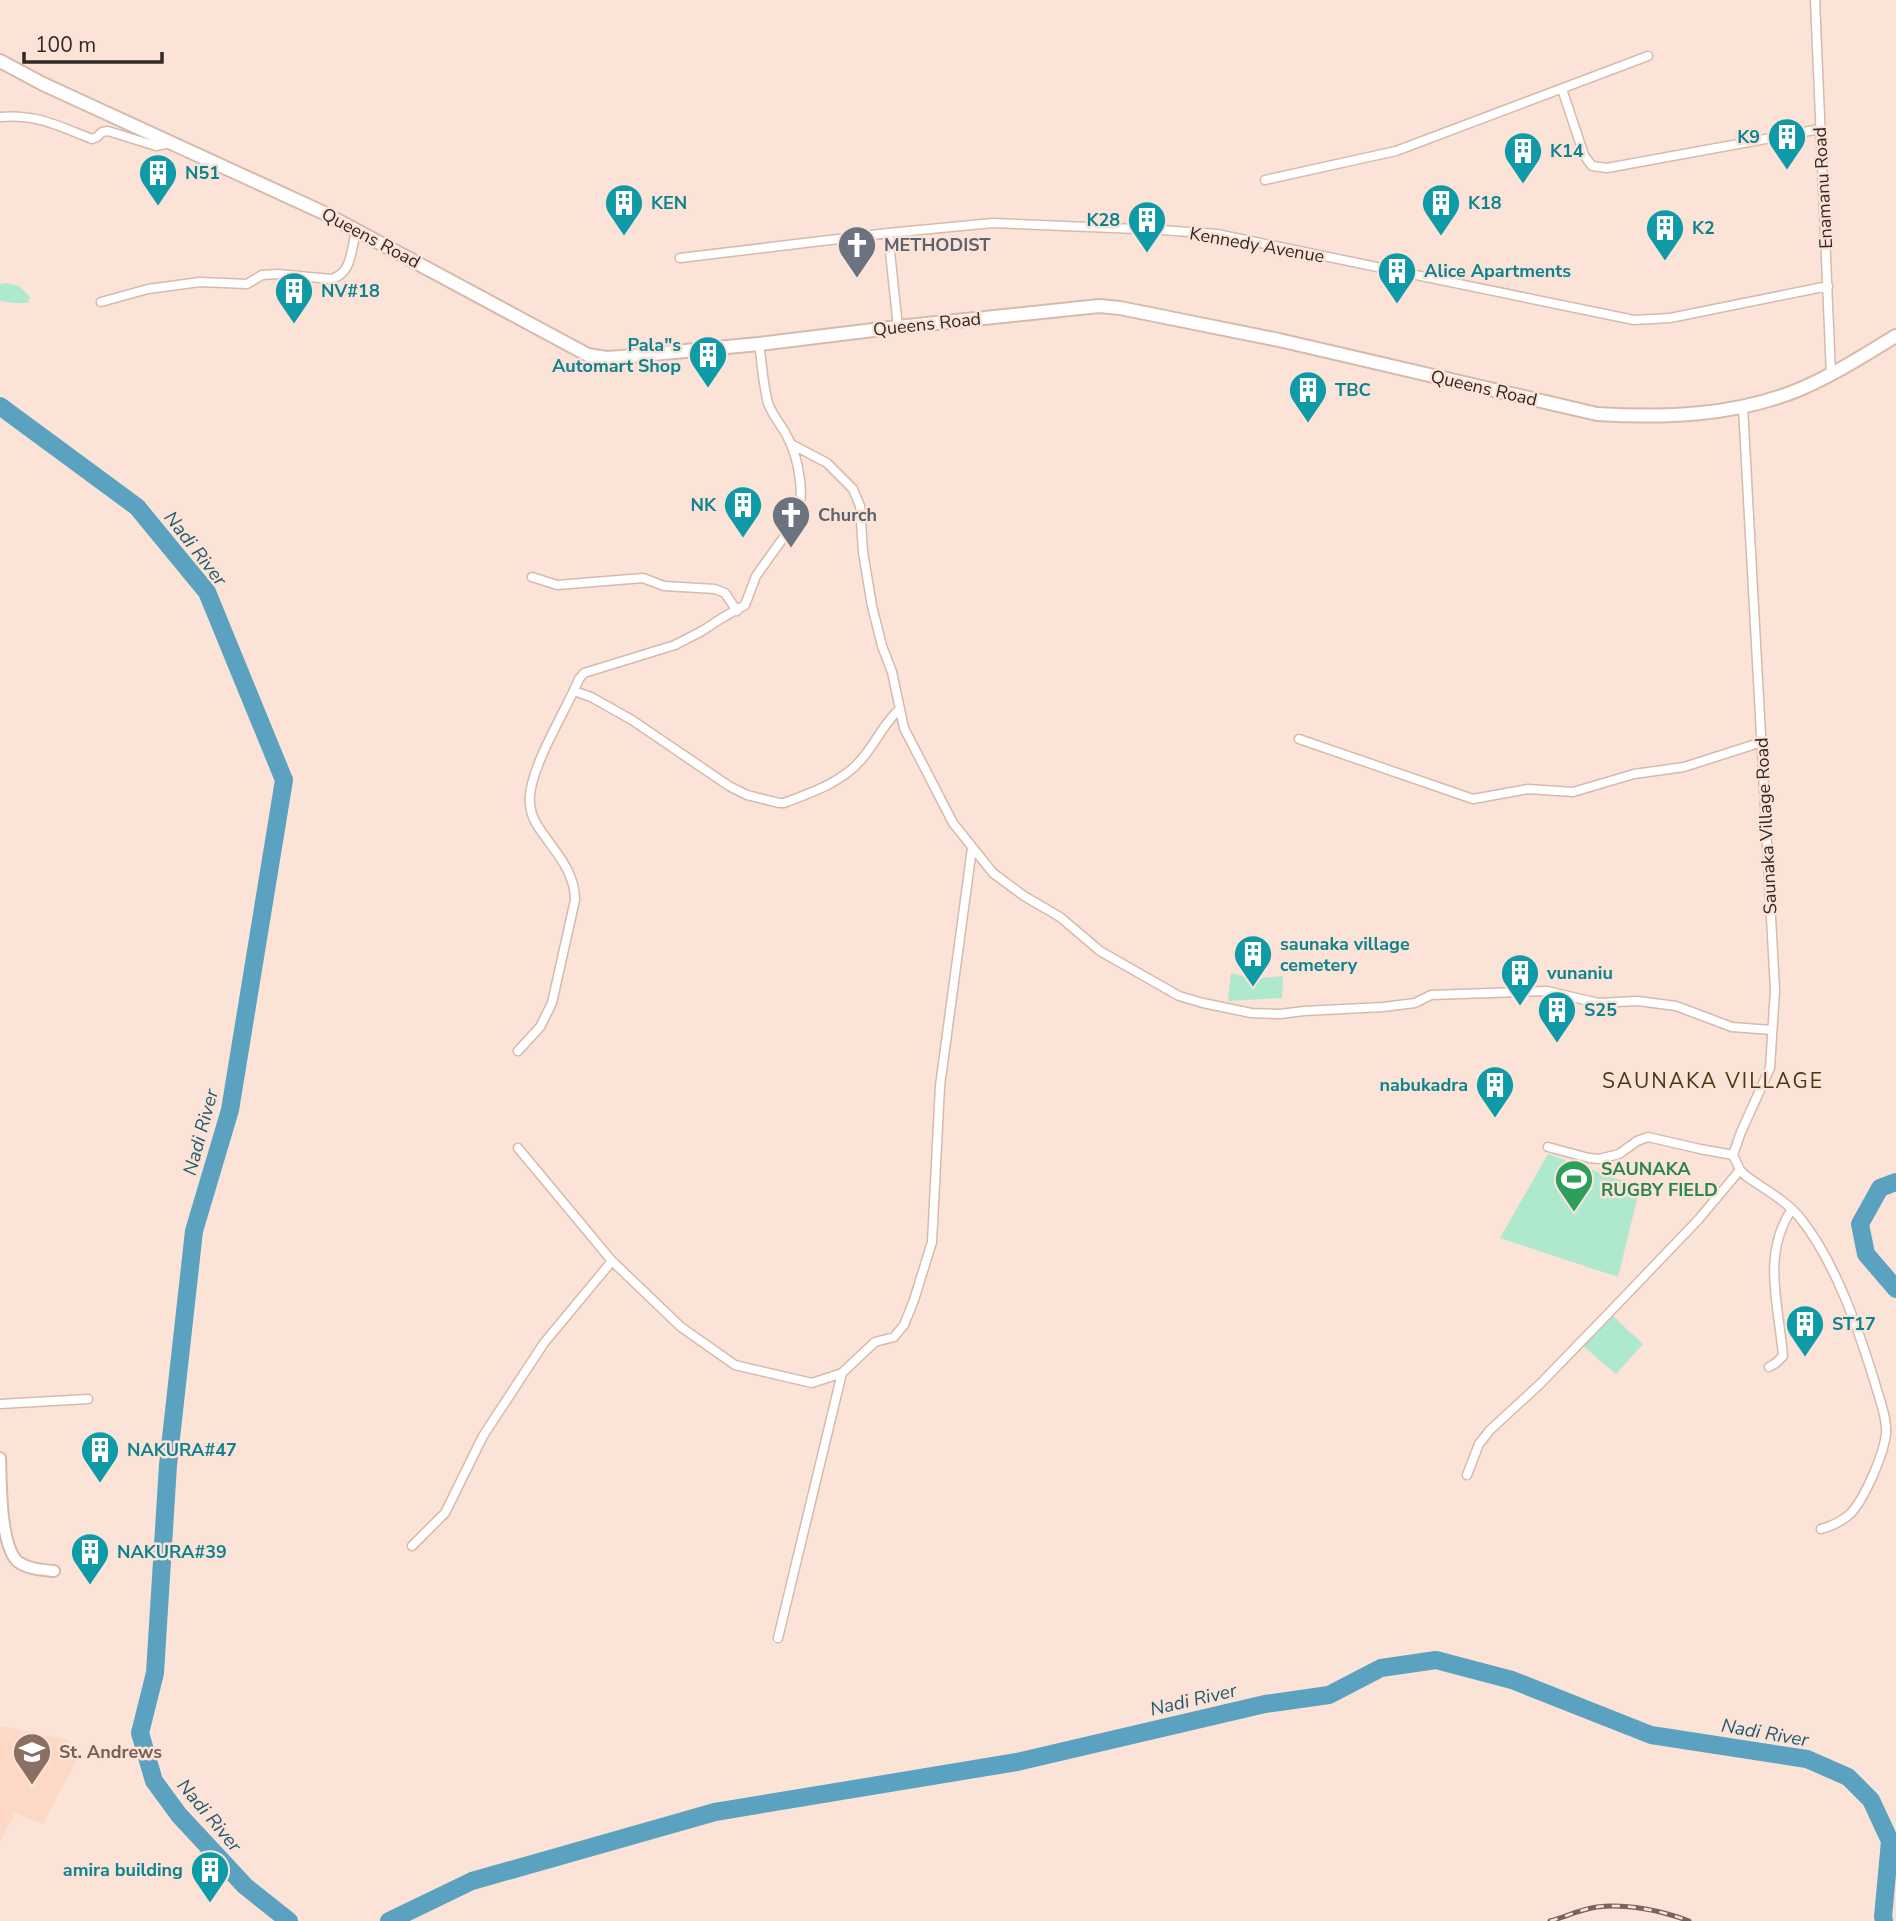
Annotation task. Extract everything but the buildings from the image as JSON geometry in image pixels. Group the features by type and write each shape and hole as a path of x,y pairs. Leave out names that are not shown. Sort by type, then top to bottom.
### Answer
{"main road":[{"name":"Queens Road","path":"0,61 43,84 324,213 588,355 606,358 759,344 1099,306 1279,340 1597,414 1642,417 1686,415 1743,407 1796,391 1831,375 1896,336"},
{"path":"0,1458 6,1543 18,1561 29,1567 54,1571"}],"street":[{"name":"Enamanu Road","path":"1815,0 1831,375"},
{"path":"1265,180 1396,151 1648,56"},
{"path":"1562,89 1584,155 1592,166 1607,168 1820,129"},
{"path":"0,117 17,115 39,118 92,139 108,131 156,146 172,142"},
{"name":"Kennedy Avenue","path":"680,258 993,223 1217,234 1634,320 1670,318 1828,286"},
{"path":"101,302 148,289 200,282 247,284 262,275 335,278 346,270 356,231"},
{"path":"888,233 898,327"},
{"path":"518,1051 540,1027 552,1003 575,900 570,873 535,823 529,797 534,775 574,691 584,673 674,645 746,605 756,576 796,520 800,510 801,487 791,444 769,405 759,344"},
{"name":"Saunaka Village Road","path":"1733,1154 1770,1068 1775,990 1743,407"},
{"path":"791,444 827,463 853,489 860,506 863,552 872,606 892,672 904,728 953,823 993,873 1024,896 1060,917 1100,951 1179,996 1251,1013 1280,1014 1383,1007 1415,1003 1431,995 1547,991 1598,1003 1638,1001 1676,1006 1732,1027 1772,1030"},
{"path":"532,577 557,585 643,579 664,586 715,589 726,593 737,611"},
{"path":"574,691 591,697 632,720 729,786 779,803 816,791 859,763 900,709"},
{"path":"1299,739 1473,799 1528,789 1573,792 1634,774 1684,767 1762,742"},
{"path":"518,1148 612,1261 681,1326 735,1365 811,1383 842,1373 875,1342 894,1337 904,1325 932,1242 940,1086 972,848"},
{"path":"1548,1147 1599,1159 1619,1154 1637,1141 1648,1138 1733,1154 1740,1170 1746,1176 1792,1209 1803,1222 1844,1296 1861,1338 1886,1426 1881,1453 1857,1505 1844,1520 1821,1529"},
{"path":"1467,1475 1479,1444 1490,1430 1541,1384 1606,1317 1698,1220 1740,1170"},
{"path":"1769,1367 1783,1356 1774,1296 1774,1253 1783,1225 1792,1209"},
{"path":"412,1546 445,1513 483,1436 544,1343 612,1261"},
{"path":"778,1638 842,1373"},
{"path":"0,1404 88,1399"}],"shaded area":[{"name":"St. Andrews","path":"0,1726 68,1740 68,1756 77,1759 43,1824 15,1813 0,1842"}],"green space":[{"path":"0,284 19,286 30,297 28,303 0,301"},
{"name":"saunaka village cemetery","path":"1231,973 1253,979 1283,976 1282,998 1228,1001"},
{"name":"SAUNAKA RUGBY FIELD","path":"1548,1154 1640,1187 1618,1277 1500,1238"},
{"path":"1613,1316 1643,1344 1616,1374 1583,1346"}],"waterway":[{"name":"Nadi River","path":"0,406 137,507 207,592 284,780 230,1110 194,1231 168,1465 155,1673 140,1733 154,1781 179,1815 245,1886 289,1921"},
{"name":"Nadi River","path":"1896,1182 1880,1188 1860,1224 1866,1254 1896,1289"},
{"name":"Nadi River","path":"389,1921 472,1881 715,1812 1017,1762 1265,1704 1329,1695 1381,1668 1436,1660 1512,1680 1651,1735 1807,1759 1848,1777 1871,1800 1890,1841 1884,1921"}],"railway":[{"path":"1550,1921 1585,1909 1608,1906 1644,1909 1689,1921"}],"place":[{"name":"K9","path":"1787,171"},
{"name":"K14","path":"1523,185"},
{"name":"N51","path":"158,207"},
{"name":"KEN","path":"624,237"},
{"name":"K18","path":"1441,237"},
{"name":"K28","path":"1147,254"},
{"name":"K2","path":"1665,262"},
{"name":"METHODIST","path":"857,279"},
{"name":"Alice Apartments","path":"1397,305"},
{"name":"NV#18","path":"294,325"},
{"name":"Pala\"s Automart Shop","path":"708,389"},
{"name":"TBC","path":"1308,424"},
{"name":"NK","path":"743,539"},
{"name":"Church","path":"791,549"},
{"name":"saunaka village cemetery","path":"1253,988"},
{"name":"vunaniu","path":"1520,1007"},
{"name":"S25","path":"1557,1044"},
{"name":"nabukadra","path":"1495,1119"},
{"name":"SAUNAKA RUGBY FIELD","path":"1574,1213"},
{"name":"ST17","path":"1805,1358"},
{"name":"NAKURA#47","path":"100,1484"},
{"name":"NAKURA#39","path":"90,1586"},
{"name":"St. Andrews","path":"32,1786"},
{"name":"amira building","path":"210,1904"}],"district":[{"name":"SAUNAKA VILLAGE","path":"1713,1081"}]}
